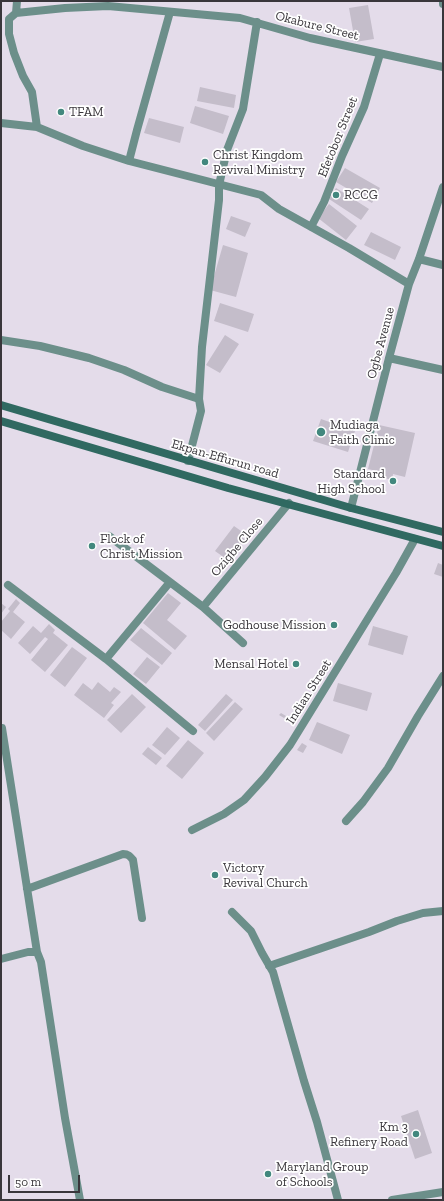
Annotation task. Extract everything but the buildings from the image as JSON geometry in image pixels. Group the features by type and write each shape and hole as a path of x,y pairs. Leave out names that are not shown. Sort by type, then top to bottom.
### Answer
{"main road":[{"name":"Ekpan-Effurun road","path":"1,406 351,508 443,532"},
{"path":"1,420 228,488 289,503 443,546"}],"street":[{"path":"17,1 16,13 9,19 9,34 14,53 23,76 32,92 37,127"},
{"name":"Okabure Street","path":"16,13 109,4 170,12 240,18 310,38 443,67"},
{"path":"130,161 137,130 170,12"},
{"path":"188,460 201,411 199,399 202,347 219,200 219,184 227,150 244,110 257,22"},
{"name":"Efetobor Street","path":"311,227 324,202 342,156 364,107 380,54"},
{"path":"1,123 37,127 83,146 130,161 261,194 279,209 409,284"},
{"name":"Ogbe Avenue","path":"351,508 409,284 443,187"},
{"path":"419,259 443,266"},
{"path":"1,340 40,346 89,358 124,370 162,387 199,399"},
{"path":"389,358 443,370"},
{"name":"Ozigbe Close","path":"203,607 289,503"},
{"path":"110,536 203,607 243,643"},
{"name":"Indian Street","path":"192,830 224,814 244,800 290,745 396,573 415,539"},
{"path":"106,659 170,582"},
{"path":"8,585 106,659 193,731"},
{"path":"346,821 363,802 388,768 443,676"},
{"path":"2,728 37,952 41,962 65,1118 80,1200"},
{"path":"27,889 126,854 131,856 133,860 142,918"},
{"path":"269,966 369,932 396,921 423,913 443,911"},
{"path":"232,912 251,931 273,972 338,1200"},
{"path":"1,959 28,952 37,952"},
{"path":"392,1200 443,1192"}],"place":[{"name":"TFAM","path":"61,112"},
{"name":"Christ Kingdom Revival Ministry","path":"205,162"},
{"name":"RCCG","path":"336,195"},
{"name":"Mudiaga Faith Clinic","path":"321,432"},
{"name":"Standard High School","path":"393,481"},
{"name":"Flock of Christ Mission","path":"92,546"},
{"name":"Godhouse Mission","path":"334,625"},
{"name":"Mensal Hotel","path":"296,664"},
{"name":"Victory Revival Church","path":"215,875"},
{"name":"Km 3 Refinery Road","path":"416,1134"},
{"name":"Maryland Group of Schools","path":"268,1174"}]}
